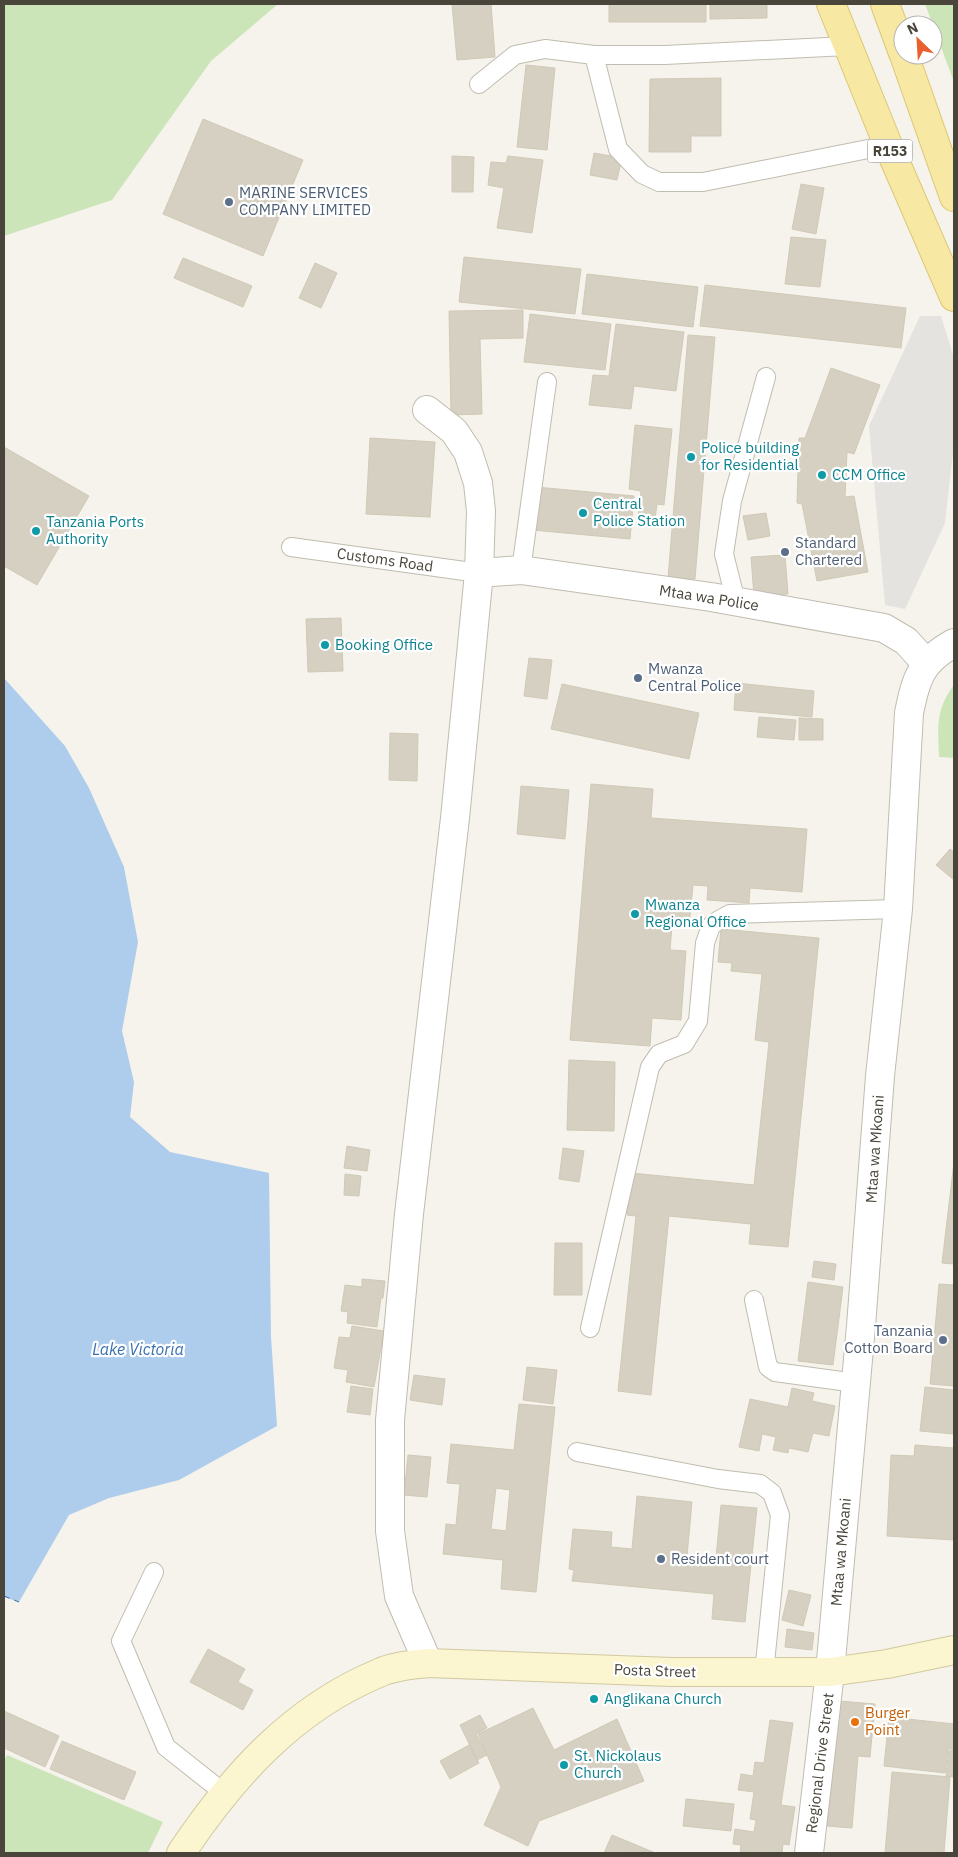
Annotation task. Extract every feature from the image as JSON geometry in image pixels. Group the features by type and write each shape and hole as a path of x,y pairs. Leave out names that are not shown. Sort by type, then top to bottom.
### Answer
{"main road":[{"name":"R153","path":"831,4 888,145 954,297"},
{"name":"R153","path":"885,4 893,26"},
{"name":"R153","path":"908,65 948,163 954,197"},
{"name":"Posta Street","path":"181,1853 224,1792 253,1760 289,1727 321,1704 380,1672 428,1663 672,1672 830,1672 887,1664 954,1650"}],"street":[{"path":"427,410 454,431 468,452 478,483 481,511 479,573 455,818 409,1214 390,1420 390,1531 399,1596 428,1663"},
{"name":"Mtaa wa Police","path":"479,573 520,570 736,602 884,628 906,641 926,663"},
{"name":"Mtaa wa Mkoani","path":"830,1672 856,1383 880,1076 898,910 909,713 914,688 926,663 943,649 954,643"},
{"name":"Regional Drive Street","path":"809,1853 830,1672"}],"lane":[{"path":"479,84 515,55 545,49 594,55 665,55 847,46"},
{"path":"594,55 618,149 642,174 659,182 703,182 888,145"},
{"path":"736,602 724,554 732,501 766,377"},
{"path":"520,570 547,382"},
{"name":"Customs Road","path":"292,547 479,573"},
{"path":"590,1328 650,1067 659,1054 684,1044 698,1021 705,943 711,926 730,914 898,910"},
{"path":"754,1300 768,1367 774,1372 856,1383"},
{"path":"577,1452 718,1479 760,1484 772,1493 780,1515 764,1673"},
{"path":"154,1572 121,1641 166,1747 224,1792"}],"green space":[{"path":"4,4 278,4 211,61 112,200 4,236"},
{"path":"925,4 954,4 954,82 943,52 943,15 929,15"},
{"path":"954,685 954,758 939,757 939,719 944,703"},
{"path":"7,1755 163,1822 148,1853 4,1853 4,1761"}],"shaded area":[{"path":"920,316 941,316 954,358 954,444 945,523 905,609 885,605 869,426"}],"water":[{"name":"Lake Victoria","path":"4,678 65,746 89,788 124,867 138,942 122,1031 134,1082 130,1117 170,1152 269,1173 271,1337 277,1426 179,1480 109,1498 69,1515 19,1602 4,1597"}],"building":[{"path":"452,4 491,4 495,57 457,60"},
{"path":"609,4 706,4 706,22 609,22"},
{"path":"710,4 767,4 767,18 710,19"},
{"path":"526,65 555,68 547,150 517,147"},
{"path":"721,78 721,136 691,136 691,152 649,152 650,79"},
{"path":"203,119 303,160 263,256 163,214"},
{"path":"594,153 622,158 617,180 590,175"},
{"path":"452,156 474,157 473,192 452,192"},
{"path":"508,156 543,160 532,233 497,228 504,188 488,185 491,162 506,163"},
{"path":"801,184 824,188 816,234 792,229"},
{"path":"791,237 826,240 820,287 785,284"},
{"path":"464,257 581,269 575,314 459,302"},
{"path":"183,258 252,286 243,307 174,278"},
{"path":"315,263 337,273 321,308 299,298"},
{"path":"587,274 698,287 693,327 582,314"},
{"path":"705,285 906,308 901,348 700,326"},
{"path":"523,310 523,338 480,339 482,414 451,415 449,311"},
{"path":"530,314 611,324 605,370 524,362"},
{"path":"616,324 684,332 676,391 634,386 631,409 589,405 593,375 609,376"},
{"name":"Police building for Residential","path":"688,335 715,337 695,579 668,578"},
{"name":"CCM Office","path":"831,368 880,385 854,454 847,452 845,497 854,496 868,572 817,581 802,504 797,503 799,438 805,438"},
{"name":"Central Police Station","path":"635,425 672,429 664,505 657,504 655,519 638,517 641,491 629,489"},
{"path":"370,438 435,442 430,517 366,514"},
{"name":"Tanzania Ports Authority","path":"4,447 89,496 37,585 4,566"},
{"name":"Central Police Station","path":"536,487 634,496 630,539 532,530"},
{"path":"766,513 770,536 748,540 743,516"},
{"path":"785,555 788,594 754,596 751,557"},
{"name":"Booking Office","path":"341,618 343,671 308,672 306,619"},
{"path":"529,658 552,660 547,699 524,696"},
{"path":"736,683 814,691 812,717 734,710"},
{"path":"562,684 699,713 689,759 551,729"},
{"path":"759,717 796,720 794,740 757,737"},
{"path":"799,718 823,719 823,740 799,740"},
{"path":"390,733 418,734 417,781 389,780"},
{"name":"Mwanza Regional Office","path":"591,784 653,789 651,818 807,829 802,892 750,888 749,903 707,900 708,886 693,885 689,926 672,925 670,950 686,951 681,1020 652,1018 650,1046 570,1040"},
{"path":"521,786 569,790 565,839 517,834"},
{"path":"950,849 954,852 954,880 936,865"},
{"path":"721,929 819,938 788,1247 749,1244 751,1224 669,1216 651,1395 618,1391 636,1216 627,1215 631,1173 754,1185 769,1042 755,1040 762,974 731,971 732,963 718,962"},
{"path":"569,1060 615,1062 614,1131 567,1130"},
{"path":"347,1146 370,1150 367,1171 344,1168"},
{"path":"563,1148 584,1151 579,1182 559,1179"},
{"path":"954,1162 954,1264 942,1263"},
{"path":"345,1174 361,1176 359,1196 344,1195"},
{"path":"555,1243 582,1243 582,1295 554,1295"},
{"path":"814,1261 836,1264 834,1280 812,1277"},
{"path":"362,1279 385,1281 377,1327 347,1323 348,1312 341,1311 345,1285 362,1287"},
{"path":"808,1282 843,1287 833,1365 798,1361"},
{"path":"939,1284 954,1285 954,1386 930,1384"},
{"path":"352,1326 384,1331 374,1387 346,1382 348,1370 334,1368 339,1337 350,1338"},
{"path":"527,1367 557,1370 553,1404 523,1400"},
{"path":"414,1375 445,1379 442,1405 410,1400"},
{"path":"351,1386 373,1389 370,1415 347,1412"},
{"path":"925,1387 954,1390 954,1434 920,1431"},
{"path":"792,1388 814,1393 812,1401 835,1406 829,1436 813,1433 808,1452 789,1448 788,1453 773,1450 776,1437 762,1434 759,1451 739,1447 750,1399 788,1407"},
{"path":"519,1404 555,1407 536,1592 501,1589 503,1560 443,1554 446,1524 456,1525 460,1484 447,1483 451,1444 514,1450","holes":["496,1488 510,1490 506,1531 491,1529"]},
{"path":"915,1445 954,1448 954,1540 887,1536 891,1455 914,1456"},
{"path":"408,1455 431,1457 427,1497 404,1495"},
{"path":"637,1496 692,1502 687,1556 716,1558 721,1505 757,1508 745,1622 712,1619 714,1594 572,1581 574,1570 569,1569 573,1529 612,1532 611,1547 632,1549"},
{"path":"789,1590 811,1595 803,1626 782,1620"},
{"path":"787,1629 814,1633 812,1650 785,1647"},
{"path":"208,1649 245,1669 238,1682 253,1690 243,1710 190,1682"},
{"path":"839,1701 875,1704 870,1757 858,1756 852,1828 827,1826"},
{"name":"St. Nickolaus Church","path":"533,1708 554,1750 617,1719 644,1781 539,1821 528,1846 484,1825 501,1787 478,1734"},
{"path":"4,1711 59,1736 45,1767 4,1748"},
{"path":"480,1715 487,1728 476,1734 487,1755 477,1760 460,1725"},
{"path":"889,1717 954,1724 954,1749 948,1748 945,1773 884,1766"},
{"path":"770,1720 793,1723 781,1805 795,1807 789,1845 783,1844 782,1853 740,1853 741,1845 733,1844 735,1829 754,1832 756,1820 750,1819 754,1792 738,1790 741,1774 753,1776 755,1762 764,1763"},
{"path":"62,1741 136,1772 124,1800 50,1769"},
{"path":"469,1745 479,1763 450,1779 440,1761"},
{"path":"949,1750 954,1750 954,1777 946,1776"},
{"path":"892,1772 950,1777 944,1853 885,1853"},
{"name":"St. Nickolaus Church","path":"686,1799 734,1804 731,1831 683,1826"},
{"path":"612,1835 653,1852 604,1853"}],"ferry route":[{"path":"4,1596 19,1602"}],"place":[{"name":"MARINE SERVICES COMPANY LIMITED","path":"229,202"},
{"name":"Police building for Residential","path":"691,457"},
{"name":"CCM Office","path":"822,475"},
{"name":"Central Police Station","path":"583,513"},
{"name":"Tanzania Ports Authority","path":"36,531"},
{"name":"Standard Chartered","path":"785,552"},
{"name":"Booking Office","path":"325,645"},
{"name":"Mwanza Central Police","path":"638,678"},
{"name":"Mwanza Regional Office","path":"635,914"},
{"name":"Tanzania Cotton Board","path":"943,1340"},
{"name":"Resident court","path":"661,1559"},
{"name":"Anglikana Church","path":"594,1699"},
{"name":"Burger Point","path":"855,1722"},
{"name":"St. Nickolaus Church","path":"564,1765"}]}
